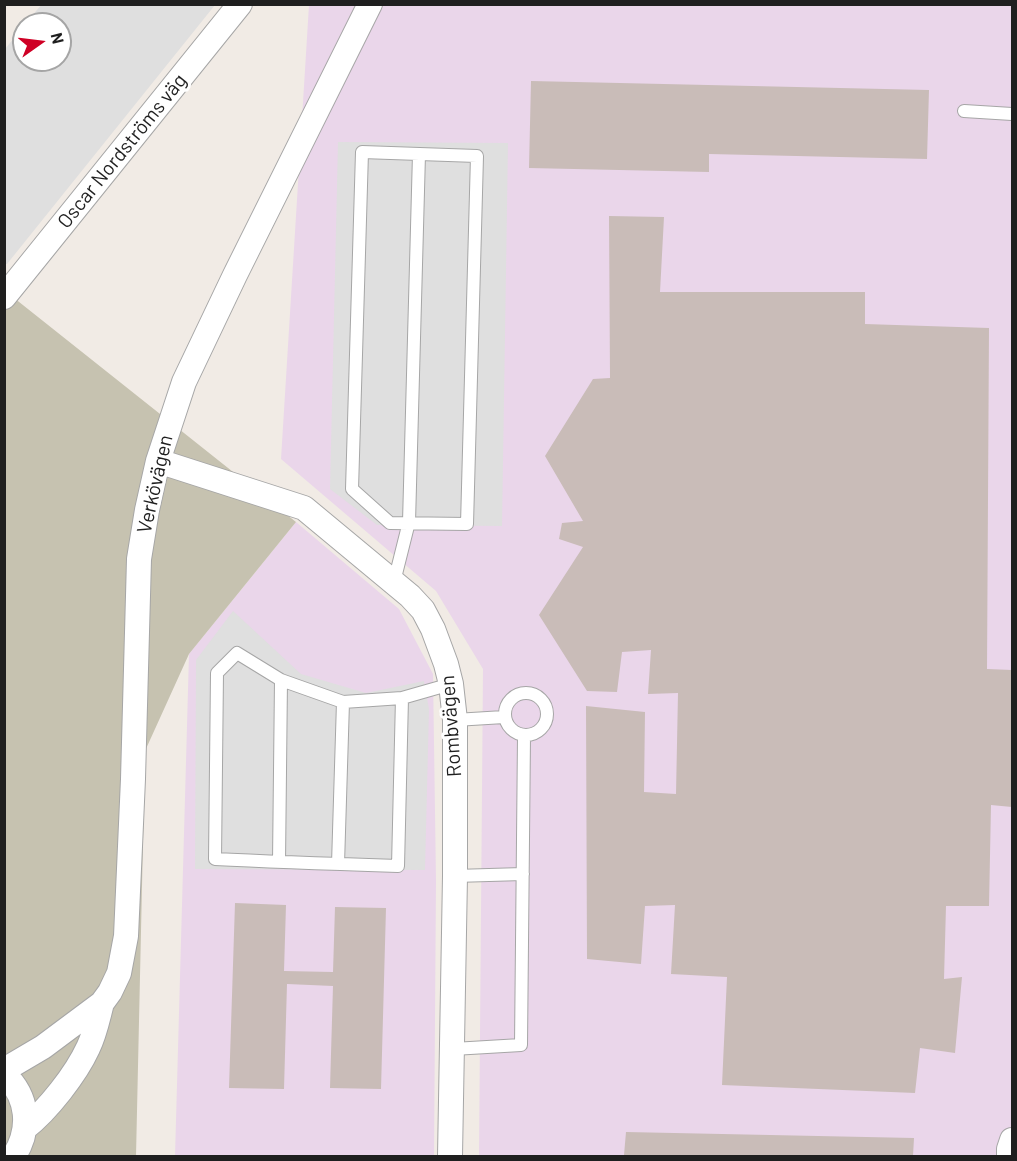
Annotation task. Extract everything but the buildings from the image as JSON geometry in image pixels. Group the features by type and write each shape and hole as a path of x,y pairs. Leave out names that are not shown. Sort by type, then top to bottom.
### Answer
{"street":[{"name":"Oscar Nordströms väg","path":"4,297 240,4"},
{"name":"Verkövägen","path":"4,1072 43,1047 102,1003 119,973 126,936 139,559 159,461 184,382 370,4"},
{"name":"Rombvägen","path":"159,461 304,508 410,596 423,610 439,645 451,684 454,720 455,876 450,1156"},
{"name":"Verkövägen","path":"25,1128 39,1117 52,1101 89,1047 102,1003"},
{"path":"4,1072 21,1097 26,1117 19,1148 14,1156"},
{"path":"1009,1156 1012,1140"}],"lane":[{"path":"964,111 1012,114"},
{"path":"362,152 477,156 467,524 409,522 390,523 352,489 362,152"},
{"path":"394,582 409,522 419,154"},
{"path":"402,698 398,866 214,859 217,673 237,653 281,680 343,702 402,698 451,684"},
{"path":"279,862 281,680"},
{"path":"528,692 542,700 547,711 544,726 531,735 524,736 511,729 504,717 507,703 520,693 528,692"},
{"path":"338,864 343,702"},
{"path":"454,720 504,717"},
{"path":"453,1049 521,1045 524,736"},
{"path":"455,876 523,874"}],"shaded area":[{"path":"42,4 215,5 5,264 5,49 12,41 12,72 72,72 72,12 35,12"},
{"path":"309,5 1012,5 1012,1156 479,1156 483,669 436,591 281,459"},
{"path":"338,142 508,143 502,526 377,525 330,489"},
{"path":"4,290 296,522 189,654 145,751 136,1156 5,1156"},
{"path":"296,522 399,609 433,674 436,881 434,1156 175,1156 189,654"},
{"path":"233,611 301,674 366,693 424,681 429,709 425,870 195,869 196,660"}]}
